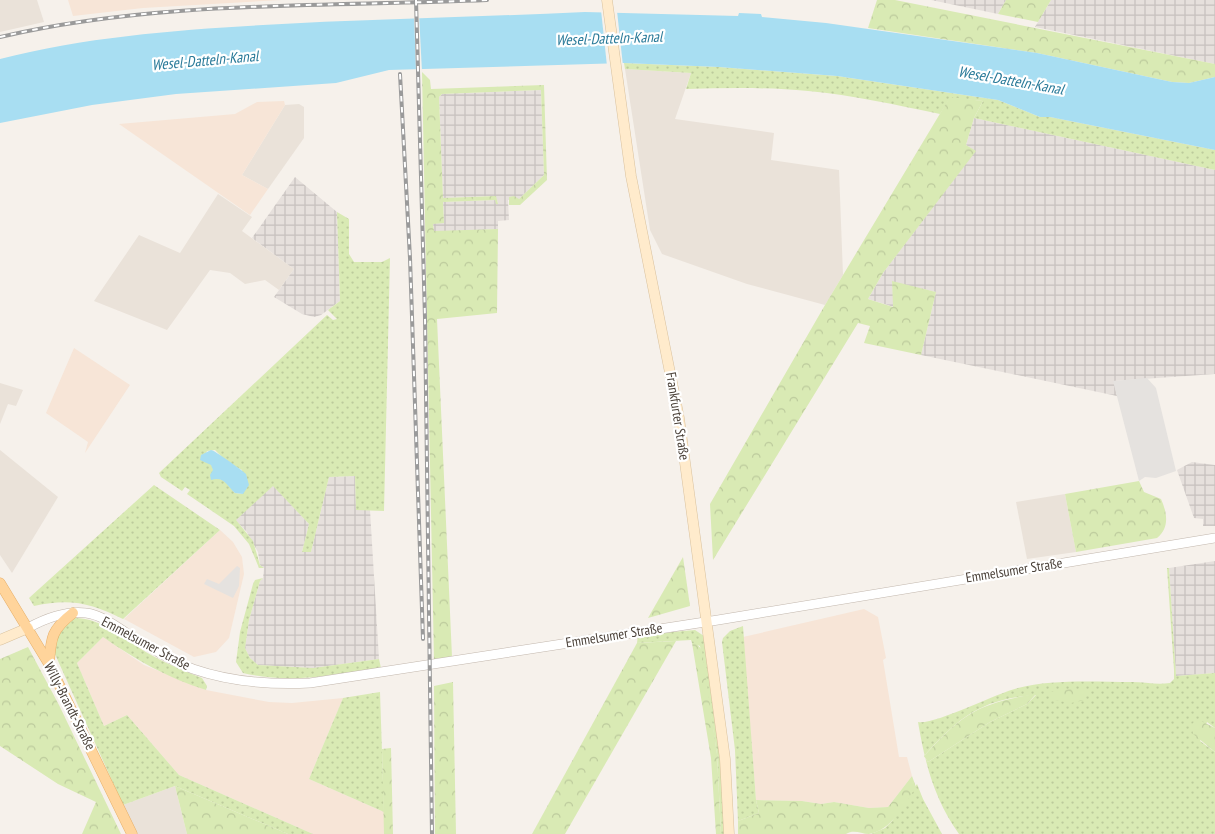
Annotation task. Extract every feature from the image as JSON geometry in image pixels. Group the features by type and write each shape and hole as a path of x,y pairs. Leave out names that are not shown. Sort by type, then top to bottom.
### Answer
{"main road":[{"name":"Frankfurter Straße","path":"607,0 631,176 679,418 726,759 729,834"},
{"name":"Willy-Brandt-Straße","path":"0,583 50,664 132,834"},
{"path":"50,664 51,638 58,624 73,613"},
{"path":"0,640 28,628"}],"street":[{"name":"Emmelsumer Straße","path":"28,628 45,619 73,613 86,613 98,617 152,649 194,669 232,679 286,684 333,681 1215,538"}],"shaded area":[{"path":"0,0 37,0 44,22 0,32"},
{"path":"68,0 282,0 143,8 73,16"},
{"path":"931,0 1006,0 998,14"},
{"path":"1051,0 1215,0 1215,64 1035,27"},
{"path":"625,69 691,73 675,119 774,133 771,160 839,170 843,275 825,305 747,284 662,254 650,230"},
{"path":"541,90 544,175 519,199 508,200 509,220 498,221 498,229 434,232 433,223 444,223 443,202 496,200 498,204 496,196 443,198 439,97 442,94"},
{"path":"284,101 285,105 242,175 268,189 250,215 119,124 235,114 257,102"},
{"path":"299,104 304,107 304,138 268,189 242,175 285,105"},
{"path":"974,118 1215,170 1215,374 1114,381 1117,396 921,355 936,292 892,282 894,307 868,299 883,273 975,151 966,145"},
{"path":"295,177 337,212 340,301 321,315 314,317 302,314 274,297 294,269 252,238"},
{"path":"218,194 252,217 242,231 294,269 279,290 265,280 245,284 230,273 210,270 167,330 94,301 139,235 180,253"},
{"path":"74,348 130,385 85,453 88,442 46,413"},
{"path":"1147,378 1156,388 1176,471 1156,478 1145,477 1139,481 1113,381"},
{"path":"0,383 23,390 16,406 8,404 0,424"},
{"path":"0,450 58,497 12,573 0,555"},
{"path":"1192,462 1215,465 1215,526 1203,526 1203,519 1194,518 1177,470"},
{"path":"355,476 356,510 370,510 379,659 313,668 258,665 250,658 245,648 249,620 260,581 263,578 264,568 260,565 258,552 246,531 235,520 273,485 309,524 302,552 311,552 329,477"},
{"path":"1065,494 1076,552 1027,559 1016,502"},
{"path":"220,530 233,542 242,557 244,574 229,638 216,652 194,657 124,619"},
{"path":"1215,561 1215,673 1176,676 1169,568"},
{"path":"237,566 240,568 239,586 233,598 204,584 207,579 219,584"},
{"path":"864,609 878,617 886,658 883,660 899,757 907,757 912,776 888,807 869,808 834,802 821,804 802,801 756,800 743,637"},
{"path":"103,637 144,665 206,690 269,702 292,703 343,698 309,779 384,812 384,834 313,834 179,775 127,715 104,726 77,663"},
{"path":"175,786 187,834 137,834 123,805"}],"green space":[{"path":"877,0 895,0 1215,64 1215,77 1189,83 1172,82 1037,53 868,28"},
{"path":"1006,0 1051,0 1038,22 998,14"},
{"path":"624,63 719,67 837,76 998,100 1040,117 1050,117 1215,150 1215,170 974,118 983,101 950,98 940,114 858,98 808,91 762,88 686,89 691,73 625,69"},
{"path":"422,72 430,80 431,89 544,85 547,180 520,205 509,205 509,197 514,196 519,199 544,175 541,90 442,94 439,97 443,198 496,196 498,204 496,204 495,200 443,202 444,223 433,224 434,231 498,229 497,313 437,319 452,657 434,660"},
{"path":"950,97 983,101 974,118 966,145 976,151 883,273 868,299 893,307 892,281 936,292 921,355 864,343 870,326 858,323 713,560 710,504 825,305"},
{"path":"337,212 349,219 349,254 354,262 382,262 390,258 384,511 356,510 355,476 329,477 311,552 302,552 309,524 273,486 236,520 253,541 260,565 264,568 259,568 249,544 234,526 187,494 190,490 185,487 182,491 161,477 159,473 327,315 333,320 337,319 328,310 340,301","holes":["215,450 228,463 242,470 243,494 235,493 225,481 217,478 211,464 203,460 207,451"]},
{"path":"1139,481 1144,492 1161,499 1165,509 1166,525 1161,534 1157,538 1076,552 1065,494"},
{"path":"154,485 220,530 123,619 101,609 70,602 34,606 29,598"},
{"path":"683,557 690,606 648,618"},
{"path":"1167,568 1169,568 1176,676 1215,673 1215,728 1207,722 1200,741 1215,752 1215,834 959,834 943,808 925,758 928,762 990,722 1027,704 1036,695 1000,701 972,712 949,731 925,755 918,722 937,719 1008,691 1031,685 1074,682 1165,684 1170,683 1174,679"},
{"path":"263,578 260,581 249,620 245,648 250,658 258,665 313,668 379,659 381,668 329,676 295,678 278,678 243,673 236,662 240,632 253,584 255,580"},
{"path":"74,618 85,619 106,626 159,659 202,678 207,686 206,690 165,674 140,661 103,637 77,663 104,726 127,715 179,775 313,834 288,834 175,786 123,805 54,652 59,629"},
{"path":"743,626 756,800 759,813 738,821 735,750 722,642 723,638 730,631"},
{"path":"695,630 704,636 722,772 725,834 721,834 717,754 700,646 692,643 691,640 637,643 638,635"},
{"path":"676,641 565,834 532,834 637,643"},
{"path":"692,643 696,643 702,650 717,754 721,834 716,834 711,758"},
{"path":"28,647 59,705 121,834 82,834 96,802 58,784 0,746 0,659"},
{"path":"453,682 456,834 435,834 434,686"},
{"path":"1088,689 1085,700 1071,703 1050,699 1050,692"},
{"path":"380,692 384,812 309,779 343,698"},
{"path":"1036,694 1027,704 990,722 928,762 924,756 949,730 972,713 985,706"},
{"path":"1197,719 1215,728 1215,752 1193,734 1192,724"},
{"path":"391,748 393,834 384,834 382,749"},
{"path":"912,776 916,787 897,816 877,832 869,834 855,832 846,834 738,834 738,821 759,813 756,800 802,801 821,804 834,802 869,808 888,807"},
{"path":"917,784 942,834 871,834 885,828 892,821"},
{"path":"175,786 288,834 187,834"}],"water":[{"name":"Wesel-Datteln-Kanal","path":"585,12 738,16 739,13 761,14 762,17 826,23 1037,53 1172,82 1189,83 1215,77 1215,150 1050,117 1040,117 998,100 837,76 719,67 624,63 389,70 336,83 176,94 92,105 0,123 0,59 32,51 130,36 230,27"},
{"path":"211,450 246,474 249,485 243,494 235,493 219,479 211,480 210,475 213,470 211,465 200,460 201,455"}],"pier":[{"path":"601,10 617,11 623,66 607,66"},
{"path":"419,14 422,72 416,72 414,15"}],"railway":[{"path":"416,0 425,318 432,834"},
{"path":"0,37 60,25 181,11 242,7 487,0"},
{"path":"400,74 410,258 423,639"}]}
